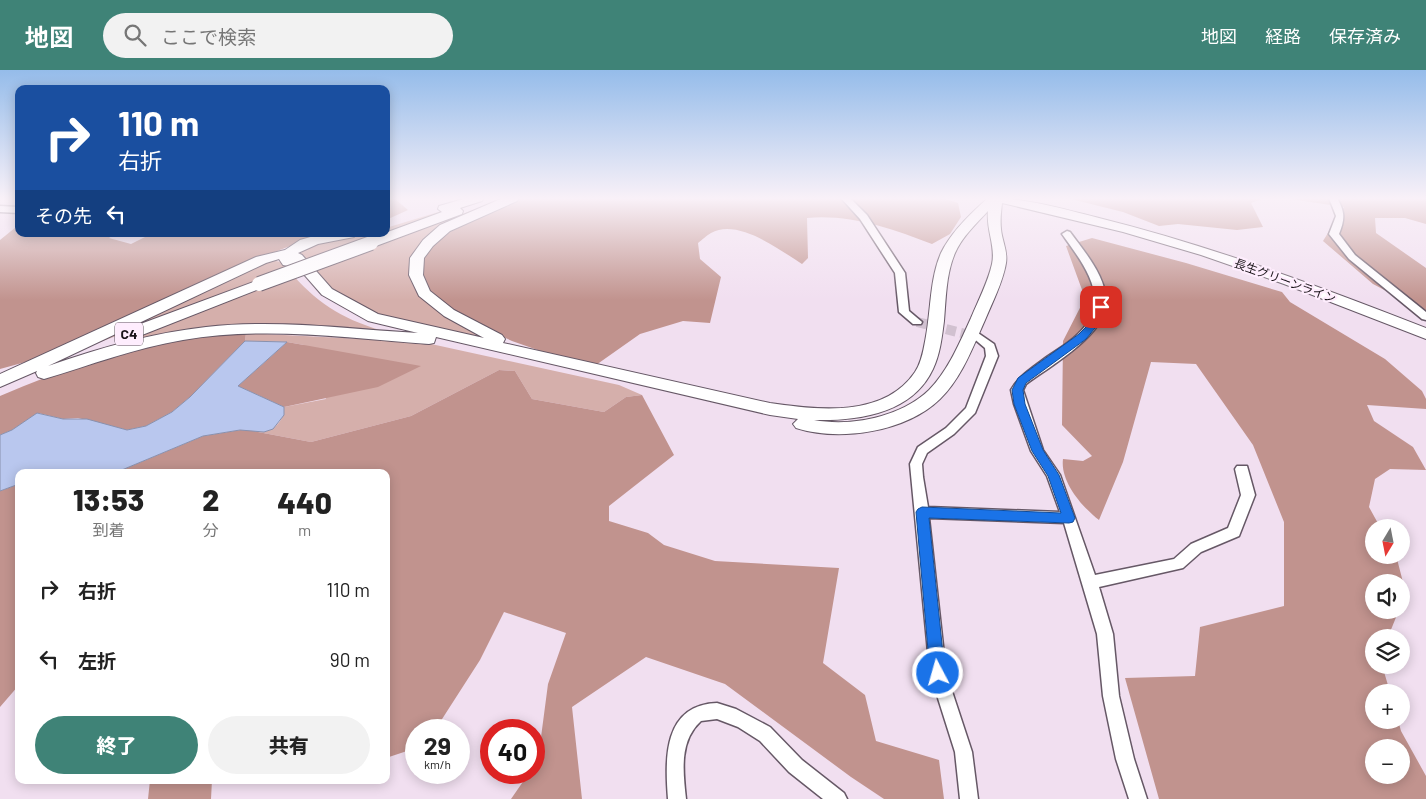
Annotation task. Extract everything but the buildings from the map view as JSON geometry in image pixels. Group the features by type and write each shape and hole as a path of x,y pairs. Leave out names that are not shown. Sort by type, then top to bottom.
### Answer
{"highway":[{"path":"440,232 428,243 417,258 416,275 424,293 449,314 492,337 537,356"},
{"path":"0,381 261,260 279,254 296,258 327,292 373,318 714,397 804,415 839,416 864,411 891,402 911,389 923,375 930,355 943,270 948,252 964,232"},
{"path":"335,237 311,242 295,248 286,259 321,297 362,322 790,423 836,429 864,426 890,419 921,404 935,394 956,364 998,265 1001,252 996,232"},
{"name":"長生グリーンライン","path":"1138,232 1267,273 1426,334"},
{"name":"C4","path":"0,389 140,330 387,237"},
{"path":"0,389 92,356 144,343 193,334 231,330 264,330 432,340"}],"street":[{"path":"874,232 900,273 904,312 917,322"},
{"path":"1335,232 1334,234 1343,248 1380,281 1426,317"},
{"path":"1067,234 1097,283 1101,295 1101,307 1090,328 1082,337 1022,381 1017,390 1020,404 1038,451 1053,475 1069,518 1105,634 1111,696 1124,759 1138,799"},
{"path":"969,799 964,756 948,698 938,673 916,464 922,450 950,431 971,410 992,356 990,347 978,337"},
{"path":"1089,584 1178,564 1196,548 1234,532 1248,495 1242,469"},
{"path":"922,512 1069,518"},
{"path":"677,799 675,761 677,747 682,734 689,720 699,712 714,709 730,713 766,735 791,762 838,799"}],"shaded area":[{"path":"10,232 15,232 15,237 110,237 109,238 131,244 145,237 326,237 290,246 262,257 51,355 0,369 0,240"},
{"path":"412,232 488,232 492,341 382,316 332,291 310,269"},
{"path":"446,232 714,232 698,243 700,259 721,277 710,323 683,321 640,334 596,365 549,354 512,341 475,324 432,295 423,282 423,255 439,236"},
{"path":"742,232 807,232 808,258 802,264 771,244"},
{"path":"899,232 951,232 932,244"},
{"path":"1329,232 1376,232 1426,268 1426,312 1373,284 1323,241"},
{"path":"379,237 306,263 300,257 304,250 312,245 338,238"},
{"path":"1092,238 1186,263 1282,292 1290,302 1385,359 1422,391 1426,399 1426,409 1367,405 1374,421 1413,447 1426,470 1390,469 1375,479 1369,507 1376,519 1365,519 1365,564 1398,564 1401,574 1365,574 1365,619 1395,619 1391,629 1365,629 1365,674 1385,674 1388,684 1365,684 1365,729 1400,729 1405,739 1365,739 1365,784 1410,784 1410,747 1426,776 1426,799 1159,799 1125,678 1195,676 1200,627 1284,606 1284,522 1253,445 1196,364 1151,362 1123,462 1099,520 1079,501 1065,476 1063,459 1083,461 1092,456 1062,425 1063,341 1085,298 1066,246"},
{"path":"269,260 282,262 289,269 85,348"},
{"path":"293,275 313,295 335,311 359,323 387,332 282,327 90,354"},
{"path":"246,333 422,342 619,385 642,395 626,397 604,412 532,399 515,371 499,370 411,416 311,442 258,432 263,432 277,425 282,417 284,407 326,399 304,345 287,342 245,341"},
{"path":"246,333 245,341 190,397 172,412 146,426 127,430 78,418 63,419 38,413 12,430 0,435 0,396 23,386 95,360 143,347 199,336"},
{"path":"287,342 421,366 378,387 284,407 238,386"},
{"path":"499,370 515,371 532,399 604,412 626,397 642,395 674,455 609,506 609,521 648,533 664,545 715,561 839,568 823,663 865,695 876,741 939,760 944,799 884,799 851,777 725,684 646,657 572,707 582,799 511,799 521,784 545,784 545,719 543,719 548,684 566,633 504,612 480,660 442,719 405,719 405,752 390,757 390,469 124,469 203,436 240,430 255,430 311,442 411,416"},
{"path":"15,485 15,690 0,707 0,491"},
{"path":"150,784 212,784 211,799 148,799"}],"water":[{"path":"245,341 287,342 238,386 284,407 284,415 273,429 264,432 240,430 203,436 124,469 15,469 15,485 0,491 0,435 12,430 37,413 63,419 87,419 127,430 146,426 172,412 190,397"}],"tunnel":[{"path":"917,322 978,337"}],"route":[{"path":"938,673 922,512 1069,518 1053,475 1038,451 1020,404 1017,390 1022,381 1082,337 1090,328 1101,307"}]}
